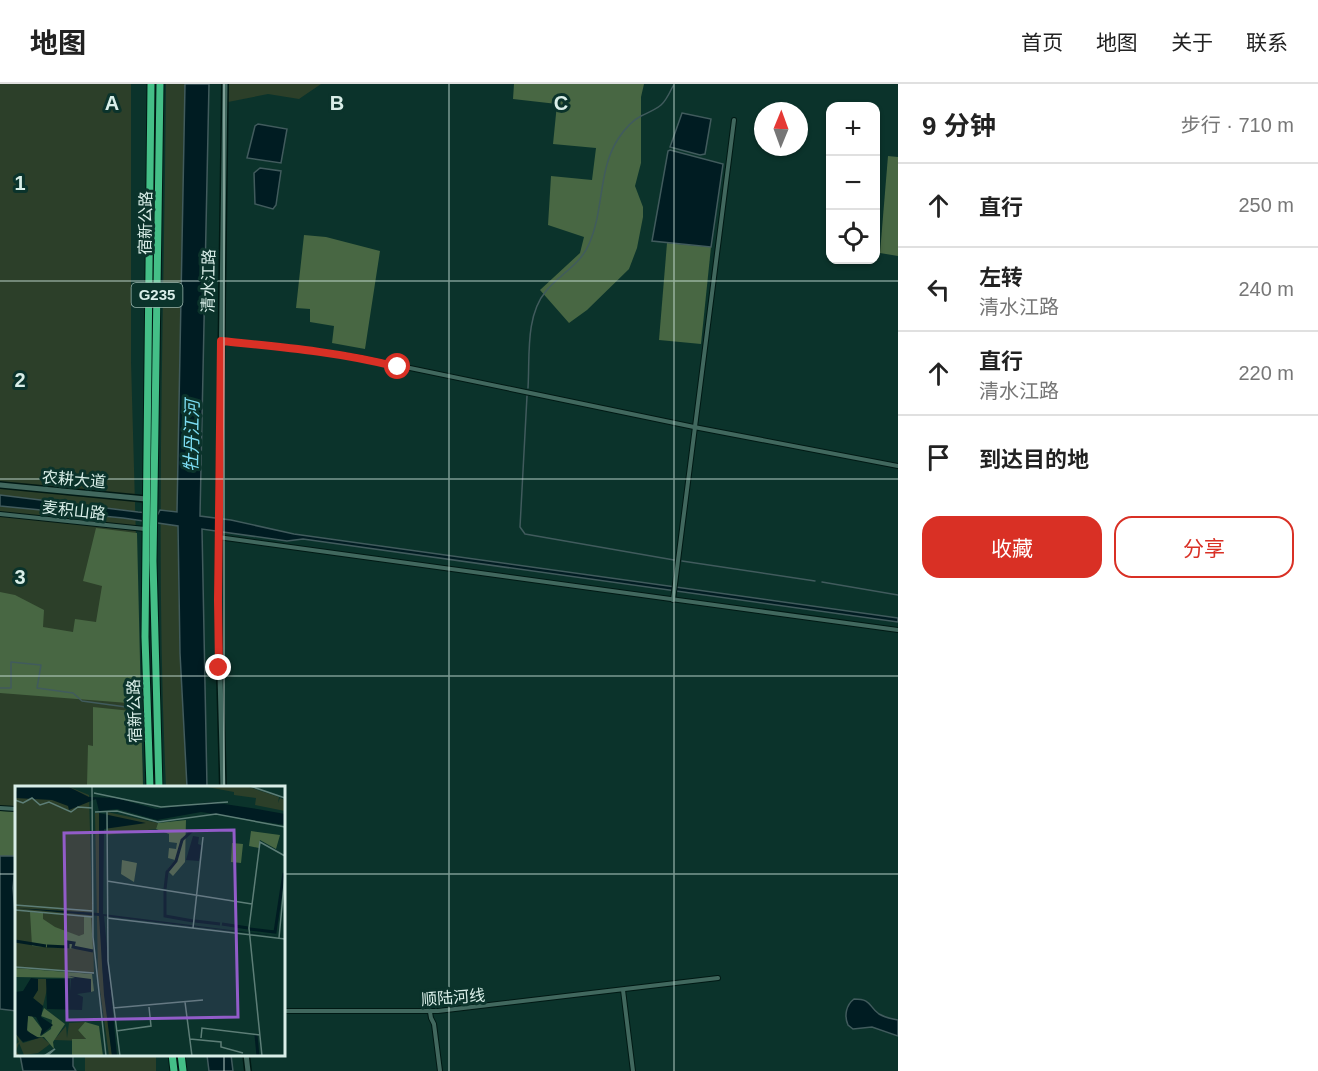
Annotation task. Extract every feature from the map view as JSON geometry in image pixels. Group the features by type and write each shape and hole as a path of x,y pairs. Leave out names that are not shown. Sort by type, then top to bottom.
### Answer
{"highway":[{"name":"宿新公路","path":"151,84 146,502 159,786"},
{"name":"宿新公路","path":"150,786 145,637 148,527 154,506 160,84"},
{"path":"172,1056 174,1071"},
{"path":"181,1056 183,1071"}],"street":[{"name":"清水江路","path":"218,536 225,84"},
{"path":"674,597 734,120"},
{"path":"221,341 283,346 357,357 694,427 898,466"},
{"name":"农耕大道","path":"0,485 146,502"},
{"name":"麦积山路","path":"0,514 148,527"},
{"path":"223,786 218,536 674,597 898,630"},
{"path":"0,808 15,809"},
{"name":"顺陆河线","path":"285,1011 430,1011 718,978"},
{"path":"623,990 633,1071"},
{"path":"430,1011 434,1024 440,1071"},
{"path":"246,1056 248,1071"}],"green space":[{"path":"0,84 131,84 131,362 143,786 15,786 15,812 0,811"},
{"path":"166,84 185,84 177,512 180,653 187,786 166,786 161,611"},
{"path":"228,84 321,84 299,99 268,94 228,102"},
{"path":"514,84 644,84 641,97 641,163 635,186 643,207 643,217 637,248 629,269 587,310 569,323 540,290 580,253 584,237 548,225 551,176 592,180 596,148 553,144 557,104 513,99"},
{"path":"888,156 898,157 898,256 880,253"},
{"path":"304,235 326,237 380,251 365,349 332,343 334,326 310,322 310,309 296,308"},
{"path":"667,243 711,247 701,344 659,340"},
{"path":"96,528 137,533 141,704 0,693 0,592 15,595 44,610 43,627 73,632 75,619 96,622 102,586 83,581"},
{"path":"93,707 141,712 143,786 87,786 88,745 93,746"},
{"path":"0,811 15,812 15,856 0,856"},
{"path":"85,1056 156,1056 156,1071 85,1071"}],"water":[{"name":"牡丹江河","path":"185,84 209,84 200,516 231,520 294,534 898,618 898,622 303,539 287,541 202,529 207,786 187,786 180,653 178,526 123,518 0,506 0,495 158,514 160,510 177,512"},
{"path":"682,113 711,119 705,154 700,155 670,147"},
{"path":"258,124 287,129 281,163 247,158 255,126"},
{"path":"670,150 723,164 711,247 652,241"},
{"path":"260,168 281,171 276,205 273,209 255,204 254,173"},
{"path":"0,856 15,856 13,888 15,1011 0,1009"},
{"path":"854,999 864,1000 879,1014 898,1020 898,1036 872,1027 853,1029 848,1025 846,1011"},
{"path":"20,1056 73,1056 73,1066 76,1071 23,1071"},
{"path":"207,1056 231,1056 233,1071 209,1071"}],"waterway":[{"path":"528,388 530,337 539,301 551,285 581,258 589,244 597,218 607,164 618,139 634,120 663,103 673,86"},
{"path":"527,396 520,527 525,534 674,560"},
{"path":"682,561 815,581"},
{"path":"822,582 898,595"},
{"path":"0,688 11,688 11,662 41,665 37,688 73,693 82,701 141,709"}],"route":[{"path":"219,668 221,341 283,346 357,357 398,367"}]}
